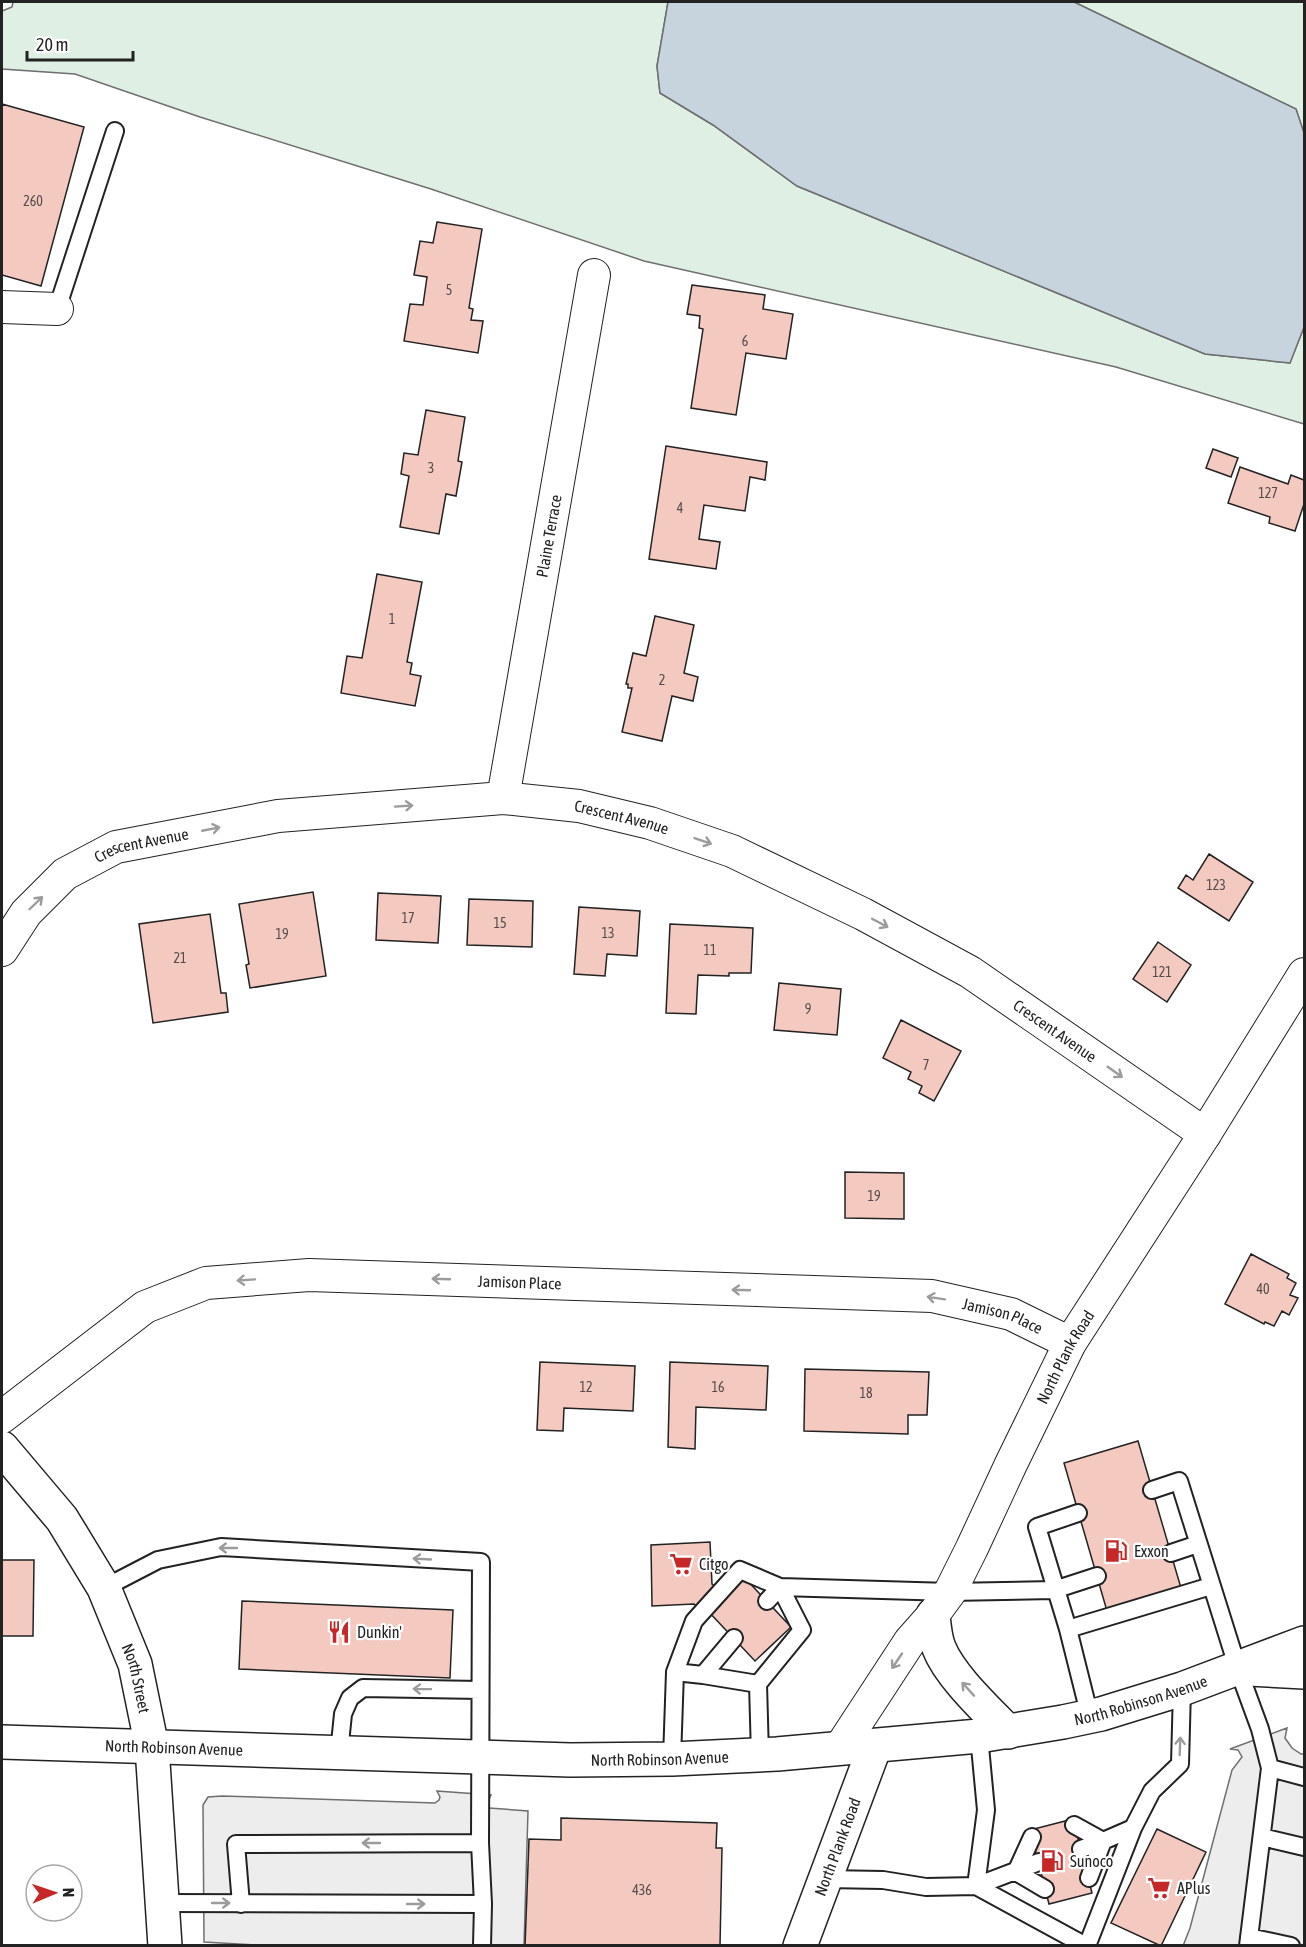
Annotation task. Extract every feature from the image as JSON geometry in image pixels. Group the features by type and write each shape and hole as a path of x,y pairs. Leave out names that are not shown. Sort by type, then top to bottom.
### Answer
{"main road":[{"name":"North Street","path":"2,1448 62,1519 104,1588 135,1664 152,1747 165,1946"},
{"path":"941,1604 939,1647 993,1734"},
{"name":"North Robinson Avenue","path":"2,1742 582,1760 760,1755 993,1734 1090,1717 1182,1689 1305,1643"},
{"path":"1238,1669 1305,1672"},
{"name":"North Plank Road","path":"800,1946 875,1746"}],"street":[{"name":"Plaine Terrace","path":"503,798 594,275"},
{"path":"2,307 57,309"},
{"name":"Crescent Avenue","path":"2,950 26,913 65,874 116,847 278,816 503,798 579,806 650,823 732,851 863,914 970,972 1205,1134"},
{"name":"North Plank Road","path":"840,1748 910,1641 941,1604 972,1548 1070,1342 1205,1134 1305,974"},
{"name":"Jamison Place","path":"2,1417 144,1308 206,1283 309,1275 932,1296 1011,1314 1070,1342"}],"lane":[{"path":"57,309 115,131"},
{"path":"1152,1490 1179,1481 1238,1669 1260,1729 1270,1768 1249,1941 1291,1946"},
{"path":"1078,1513 1037,1527 1054,1590 1068,1629 1090,1717"},
{"path":"1171,1553 1198,1544"},
{"path":"104,1588 158,1560 221,1547 481,1562 482,1946"},
{"path":"672,1759 675,1672 694,1621 740,1570 780,1587 941,1604 1054,1590 1097,1576"},
{"path":"1068,1629 1211,1586"},
{"path":"767,1601 780,1587"},
{"path":"760,1755 758,1684 802,1630 780,1587"},
{"path":"703,1675 734,1638"},
{"path":"675,1672 758,1684"},
{"path":"339,1753 343,1714 350,1698 363,1688 480,1690"},
{"path":"976,1886 1086,1946 1134,1828 1152,1791 1180,1764 1182,1689"},
{"path":"976,1886 993,1734"},
{"path":"1270,1768 1305,1777"},
{"path":"1074,1825 1103,1841"},
{"path":"1081,1849 1134,1828"},
{"path":"1016,1872 1032,1837"},
{"path":"1262,1837 1305,1847"},
{"path":"1089,1878 1103,1841"},
{"path":"241,1904 236,1844 480,1843"},
{"path":"825,1879 883,1880 926,1887 976,1886 1039,1862"},
{"path":"1016,1872 1045,1889"},
{"path":"162,1903 483,1904"}],"green space":[{"path":"13,2 668,2 657,66 660,93 713,125 797,186 1205,354 1290,363 1304,327 1304,424 1116,367 644,261 431,189 200,117 75,74 2,69 2,11 12,7"},
{"path":"1074,2 1304,2 1304,133 1296,109"}],"shaded area":[{"path":"668,2 1074,2 1296,109 1304,133 1304,327 1290,363 1205,354 797,186 713,125 660,93 657,66"},
{"path":"1287,1728 1285,1738 1292,1748 1304,1754 1304,1945 1183,1946 1190,1928 1232,1770 1242,1757 1238,1750 1230,1749"},
{"path":"437,1791 491,1795 486,1806 489,1808 528,1811 524,1945 275,1946 204,1942 203,1805 208,1797 435,1803 440,1797"}],"building":[{"path":"2,104 84,127 41,286 2,275"},
{"path":"437,222 482,229 469,308 473,309 471,320 483,321 478,353 404,341 410,304 423,305 427,277 414,275 420,241 433,243"},
{"path":"692,285 765,295 763,309 793,314 786,359 746,353 736,415 691,408 703,329 699,328 700,316 687,314"},
{"path":"426,410 465,417 458,461 462,462 456,496 446,494 439,534 400,527 409,476 401,474 404,453 418,455"},
{"path":"666,446 767,462 765,480 750,477 745,511 704,505 699,539 720,542 716,569 649,559"},
{"path":"1213,449 1238,458 1231,477 1206,468"},
{"path":"1240,467 1288,484 1291,475 1304,480 1304,504 1295,531 1269,523 1270,517 1228,503"},
{"path":"377,574 422,582 407,662 412,663 410,674 421,676 415,706 341,693 347,656 362,658"},
{"path":"655,616 694,625 684,673 698,677 693,701 672,696 662,741 622,732 632,688 628,688 626,684 633,653 646,656"},
{"path":"1209,854 1253,882 1229,921 1178,888 1186,875 1193,880"},
{"path":"313,892 326,976 250,988 246,965 249,964 239,904"},
{"path":"378,893 441,896 438,943 376,940"},
{"path":"469,899 533,901 532,947 467,945"},
{"path":"579,907 640,911 637,956 607,954 605,976 574,974"},
{"path":"210,914 221,993 226,993 228,1012 153,1023 139,924"},
{"path":"670,924 753,928 751,973 729,973 729,976 698,975 696,1014 666,1013"},
{"path":"1158,942 1191,965 1167,1002 1133,979"},
{"path":"779,983 841,989 837,1035 774,1030"},
{"path":"901,1020 961,1051 934,1101 919,1093 922,1086 908,1079 911,1072 883,1058"},
{"path":"845,1172 904,1173 904,1219 845,1218"},
{"path":"1251,1254 1289,1274 1287,1278 1296,1283 1290,1295 1298,1298 1289,1315 1282,1311 1274,1326 1265,1322 1264,1324 1225,1304"},
{"path":"540,1362 635,1366 633,1411 564,1408 563,1431 537,1430"},
{"path":"670,1362 768,1366 766,1410 696,1407 695,1449 668,1447"},
{"path":"805,1369 929,1372 927,1415 908,1415 908,1434 804,1431"},
{"path":"1138,1441 1181,1588 1107,1611 1064,1463"},
{"name":"Citgo","path":"710,1542 712,1584 720,1590 700,1610 694,1604 652,1606 651,1545"},
{"path":"2,1560 34,1560 33,1636 2,1636"},
{"path":"743,1576 791,1627 755,1661 707,1610"},
{"path":"242,1601 453,1610 450,1678 239,1669"},
{"path":"561,1818 717,1823 716,1848 722,1848 720,1946 525,1946 529,1839 561,1840"},
{"path":"1073,1819 1092,1893 1049,1904 1030,1830"},
{"name":"APlus","path":"1157,1829 1206,1852 1161,1946 1111,1923"}],"place":[{"name":"Exxon","path":"1116,1551"},
{"name":"Citgo","path":"681,1564"},
{"name":"Dunkin'","path":"339,1632"},
{"name":"Sunoco","path":"1052,1861"},
{"name":"APlus","path":"1159,1888"}]}
